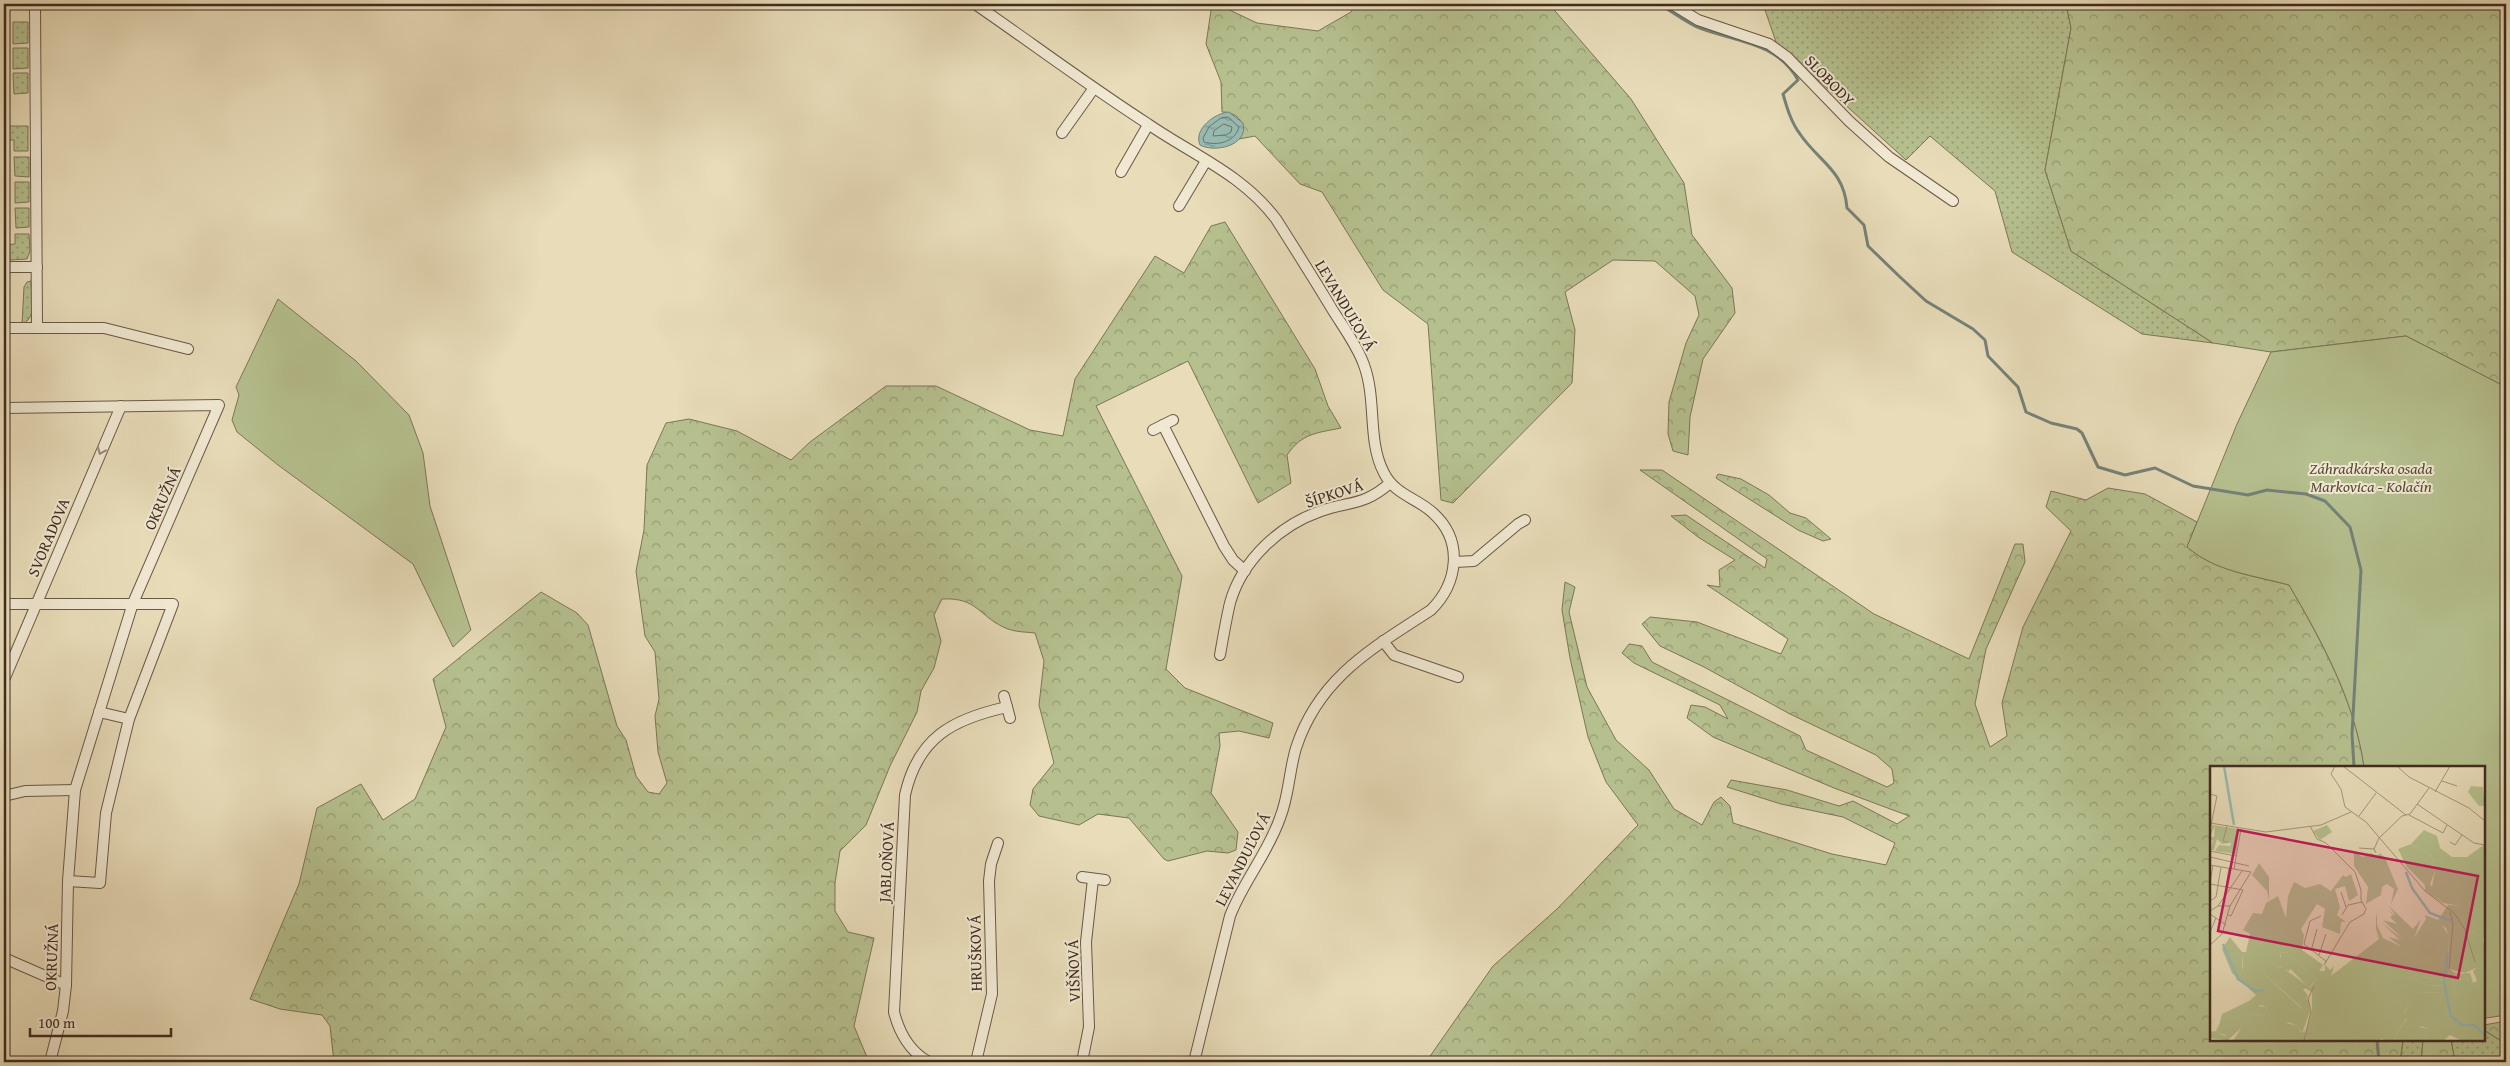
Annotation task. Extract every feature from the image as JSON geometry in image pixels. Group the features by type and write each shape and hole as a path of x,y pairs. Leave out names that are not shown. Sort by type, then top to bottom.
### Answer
{"street":[{"path":"35,4 37,327"},
{"name":"LEVANDUĽOVÁ","path":"975,4 1148,125 1247,186 1264,203 1276,219 1354,345 1369,379 1378,457 1390,483 1402,494 1428,509 1440,520 1453,546 1455,562 1450,585 1439,602 1431,610 1351,664 1332,683 1320,699 1302,733 1294,757 1281,818 1272,838 1242,888 1230,916 1194,1062"},
{"name":"SLOBODY","path":"1672,4 1698,20 1769,44 1775,48 1787,57 1849,121 1888,156 1953,201"},
{"path":"1062,133 1094,88"},
{"path":"1122,172 1148,125"},
{"path":"1179,206 1206,161"},
{"path":"4,267 37,267"},
{"path":"4,328 104,328 188,349"},
{"path":"4,408 121,406"},
{"name":"OKRUŽNÁ","path":"50,1062 63,1011 66,985 68,881 75,790 133,603 219,406 121,406"},
{"name":"SVORADOVA","path":"4,680 121,406"},
{"path":"1153,430 1173,420"},
{"path":"1163,425 1224,546 1233,560 1245,571"},
{"name":"ŠÍPKOVÁ","path":"1220,655 1230,602 1245,571 1264,546 1294,523 1322,511 1368,500 1390,483"},
{"path":"1455,562 1474,561 1518,524 1526,520"},
{"path":"4,604 174,604 129,719 106,813 100,883 68,881"},
{"path":"1383,641 1394,655 1458,676"},
{"path":"1004,696 1010,718"},
{"name":"JABLOŇOVÁ","path":"929,1062 907,1042 894,1012 905,795 913,768 936,736 970,717 1007,708"},
{"path":"99,712 129,719"},
{"path":"4,796 25,791 75,790"},
{"name":"HRUŠKOVÁ","path":"976,1062 992,994 989,881 991,864 998,843"},
{"path":"1082,877 1105,880"},
{"name":"VIŠŇOVÁ","path":"1082,1062 1089,1027 1086,942 1093,879"},
{"path":"4,958 66,985"}],"green space":[{"path":"1212,4 1217,4 1257,23 1318,31 1351,12 1356,4 1549,4 1631,99 1684,183 1692,235 1732,288 1735,313 1703,359 1690,417 1688,455 1673,451 1668,434 1669,402 1686,343 1699,315 1695,296 1655,261 1613,260 1565,292 1575,330 1572,383 1453,503 1441,500 1428,324 1383,290 1322,192 1300,184 1255,136 1239,139 1243,129 1242,124 1233,114 1222,112 1221,82 1206,44"},
{"path":"1763,4 2066,4 2071,28 2045,170 2071,251 2213,343 2142,334 2012,252 1995,191 1930,136 1906,160 1776,42"},
{"path":"2066,4 2506,4 2506,387 2406,336 2271,352 2213,343 2071,251 2045,170 2071,28"},
{"path":"13,22 28,22 28,43 13,44"},
{"path":"13,48 28,48 28,68 13,69"},
{"path":"13,73 28,73 28,93 14,94"},
{"path":"4,126 28,126 28,151 14,151 14,140 4,140"},
{"path":"14,157 29,157 29,177 15,176"},
{"path":"15,182 29,182 29,202 15,203"},
{"path":"15,208 29,208 29,227 16,228"},
{"path":"1225,222 1315,369 1328,406 1341,428 1311,435 1298,442 1287,455 1291,483 1258,503 1188,361 1096,406 1182,576 1166,669 1185,688 1273,723 1269,738 1239,731 1219,733 1220,746 1211,793 1238,832 1236,850 1228,853 1207,851 1168,861 1164,859 1129,818 1098,814 1079,825 1039,816 1030,805 1033,789 1054,763 1039,705 1044,661 1035,633 1008,629 964,601 942,599 934,615 941,641 934,668 921,691 917,712 890,766 866,825 840,851 835,883 835,911 848,932 874,938 854,1026 869,1062 334,1062 330,1026 322,1015 280,1009 250,999 299,884 317,808 361,784 383,820 415,799 446,727 433,679 541,592 577,613 588,625 617,726 626,740 636,776 648,792 659,794 667,783 658,752 655,716 659,699 655,652 645,636 636,571 644,530 647,465 666,423 689,419 737,431 791,460 810,442 886,386 936,386 1030,430 1063,436 1075,379 1155,256 1184,273 1211,226"},
{"path":"15,234 29,234 30,251 27,259 10,260 9,253 4,253 4,245 15,244"},
{"path":"31,281 32,311 27,321 22,324 24,287 27,282"},
{"path":"278,299 356,361 409,415 423,453 430,506 471,630 453,647 413,564 278,465 237,432 232,420 239,395 236,387"},
{"name":"Záhradkárska osada Markovica - Kolačín","path":"2406,336 2506,387 2506,1015 2485,1018 2485,766 2364,766 2353,719 2336,673 2289,585 2235,572 2210,562 2187,547 2237,424 2271,352"},
{"path":"1640,470 1662,470 1874,614 1969,659 2015,544 2023,544 2025,562 1986,649 1975,704 1990,747 2007,736 2002,703 2023,627 2071,531 2046,507 2051,491 2086,500 2108,488 2145,494 2197,522 2187,547 2198,555 2235,572 2289,585 2336,673 2360,743 2364,766 2210,766 2210,1041 2403,1041 2400,1062 1426,1062 1493,966 1557,909 1638,825 1606,782 1588,737 1570,658 1562,610 1565,582 1575,587 1569,612 1587,687 1616,740 1649,770 1674,809 1702,825 1714,802 1721,797 1730,806 1733,823 1832,854 1886,865 1895,843 1843,817 1781,804 1727,787 1731,780 1787,790 1839,806 1853,801 1897,824 1909,816 1834,788 1713,737 1687,718 1691,705 1705,707 1728,719 1720,705 1634,663 1622,653 1629,644 1642,646 1652,662 1800,736 1806,750 1887,787 1894,783 1892,769 1876,755 1790,714 1704,667 1660,646 1642,624 1650,617 1697,622 1781,654 1788,639 1707,585 1720,587 1719,570 1735,560 1698,537 1671,516 1686,515 1765,568 1767,559"},
{"path":"1718,474 1741,479 1769,495 1790,513 1806,518 1831,539 1823,541 1798,530 1716,478"},
{"path":"2506,1021 2506,1044 2485,1031 2485,1025"},
{"path":"2485,1031 2506,1044 2506,1062 2455,1062 2451,1041 2485,1041"},
{"path":"2403,1041 2423,1041 2421,1062 2400,1062"},
{"path":"2423,1041 2451,1041 2455,1062 2421,1062"}],"water":[{"path":"1229,112 1243,123 1241,137 1229,146 1221,148 1200,145 1199,139 1202,128 1218,115"}],"waterway":[{"path":"1659,4 1695,26 1765,50 1778,57 1789,67 1798,80 1783,94 1792,120 1807,144 1836,175 1845,195 1847,208 1864,225 1868,246 1926,301 1973,329 1985,340 1988,356 2018,387 2026,412 2051,423 2077,429 2082,433 2098,467 2125,475 2155,468 2193,486 2248,495 2267,490 2306,494 2325,501 2350,527 2361,570 2352,734 2354,766"},
{"path":"2377,1041 2379,1062"}]}
